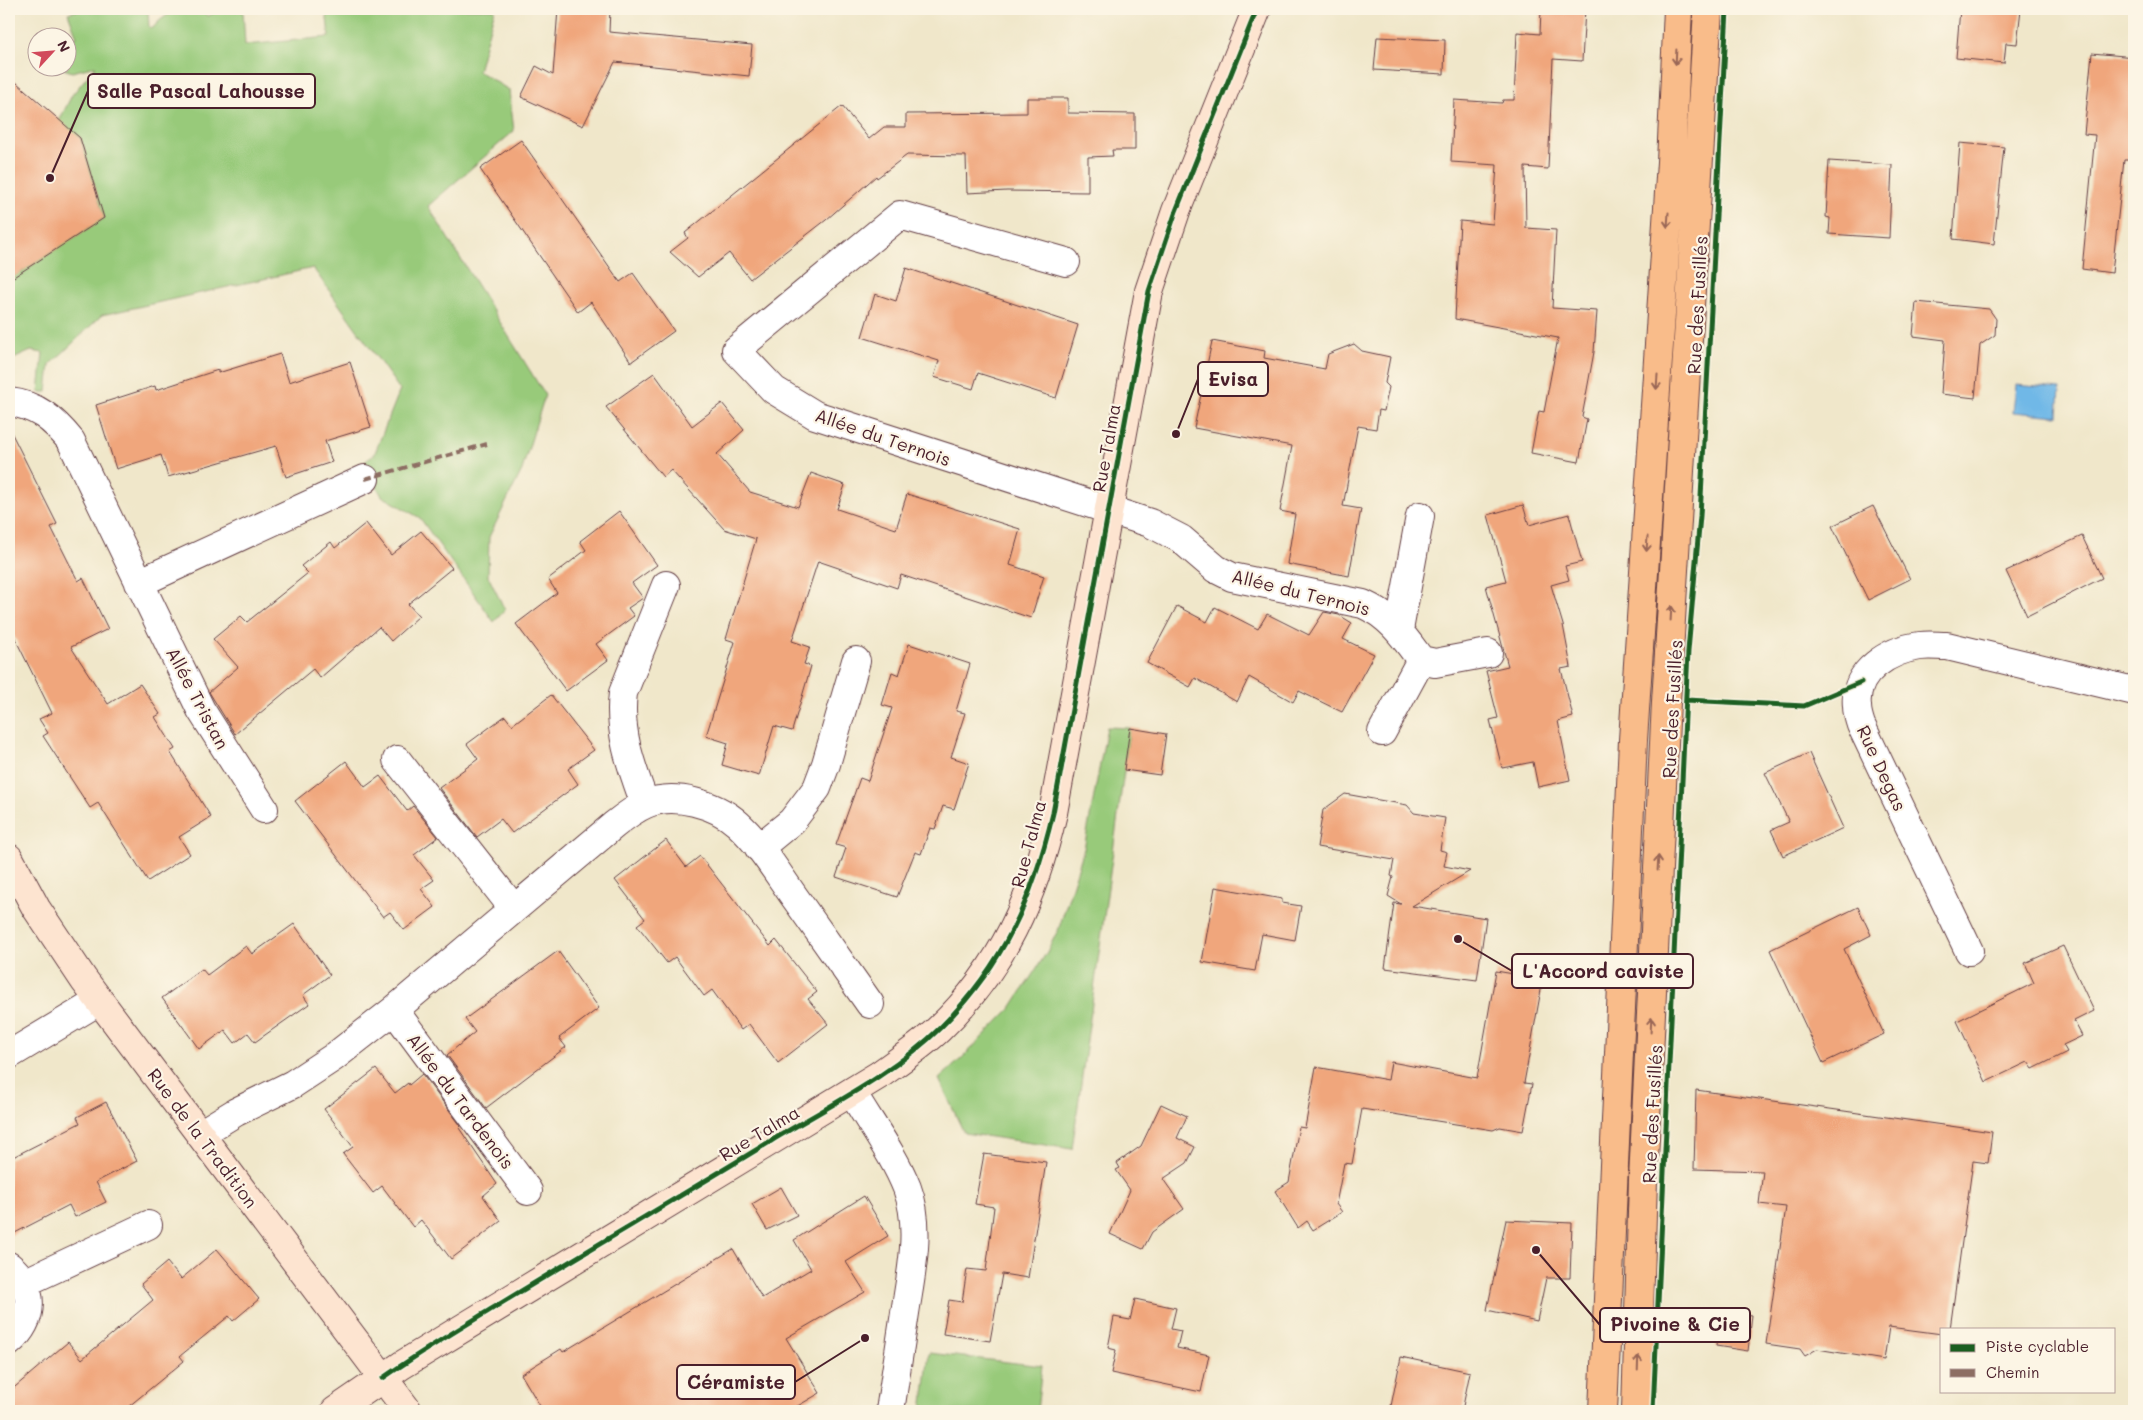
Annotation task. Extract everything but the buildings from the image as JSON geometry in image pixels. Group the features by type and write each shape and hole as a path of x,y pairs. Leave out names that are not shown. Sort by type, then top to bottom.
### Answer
{"main road":[{"name":"Rue des Fusillés","path":"1603,1411 1633,740 1667,229 1678,9"},
{"name":"Rue des Fusillés","path":"1636,1411 1644,1180 1666,702 1708,9"}],"street":[{"name":"Rue Talma","path":"335,1411 383,1378 523,1290 852,1092 901,1060 940,1028 978,984 1013,930 1024,907 1044,852 1053,813 1149,290 1176,212 1257,9"},
{"name":"Allée du Ternois","path":"1066,262 900,215 736,350 774,390 815,415 1167,531 1180,539 1216,569 1232,577 1363,604 1388,618 1421,660"},
{"name":"Allée Tristan","path":"9,402 30,406 42,413 58,425 71,441 201,710 264,809"},
{"path":"139,583 365,479"},
{"path":"1399,630 1420,516"},
{"path":"645,804 628,756 620,710 623,693 666,585"},
{"name":"Rue Degas","path":"1969,951 1861,725 1856,704 1860,682 1876,662 1899,652 1920,646 1947,646 2134,691"},
{"path":"1382,732 1421,660 1435,663 1488,653"},
{"path":"759,848 792,822 817,788 826,764 856,661"},
{"path":"397,760 514,909"},
{"path":"200,1134 236,1112 314,1072 394,1010 614,825 645,804 659,800 679,800 702,804 738,824 759,848 870,1004"},
{"name":"Rue de la Tradition","path":"9,858 36,908 99,1000 408,1411"},
{"path":"9,1055 99,1000"},
{"name":"Allée du Tardenois","path":"394,1010 528,1191"},
{"path":"852,1092 900,1173 907,1190 912,1212 913,1264 890,1411"},
{"path":"9,1342 26,1321 30,1308 29,1296 17,1275 148,1225"}],"green space":[{"path":"83,9 148,9 149,27 153,28 165,17 179,10 194,10 208,16 221,9 243,9 245,45 329,37 326,9 495,9 478,71 509,90 514,131 428,206 545,395 522,470 489,537 488,576 505,610 494,622 420,518 382,496 363,463 374,455 400,390 313,268 102,315 50,365 47,392 39,392 43,353 31,351 9,361 9,280 104,218 80,138 59,121 72,95 96,66 78,70 78,28 74,28 68,13"},
{"path":"1107,727 1130,728 1072,1149 964,1133 939,1079 1011,1008 1047,952 1059,928 1084,849"},
{"path":"929,1353 1042,1366 1037,1411 922,1411"}],"water":[{"path":"2016,385 2060,389 2058,416 2013,412"}],"marked path":[{"path":"365,479 487,444"}],"cycle path":[{"path":"383,1378 436,1343 881,1075 941,1027 963,1003 999,954 1013,928 1036,873 1053,813 1149,291 1176,211 1257,9"},
{"path":"1653,1411 1688,651 1700,516 1727,9"},
{"path":"1686,700 1804,706 1861,682"}],"place":[{"name":"Salle Pascal Lahousse","path":"50,178"},
{"name":"Evisa","path":"1176,434"},
{"name":"L'Accord caviste","path":"1458,939"},
{"name":"Pivoine & Cie","path":"1536,1250"},
{"name":"Céramiste","path":"865,1338"}]}
